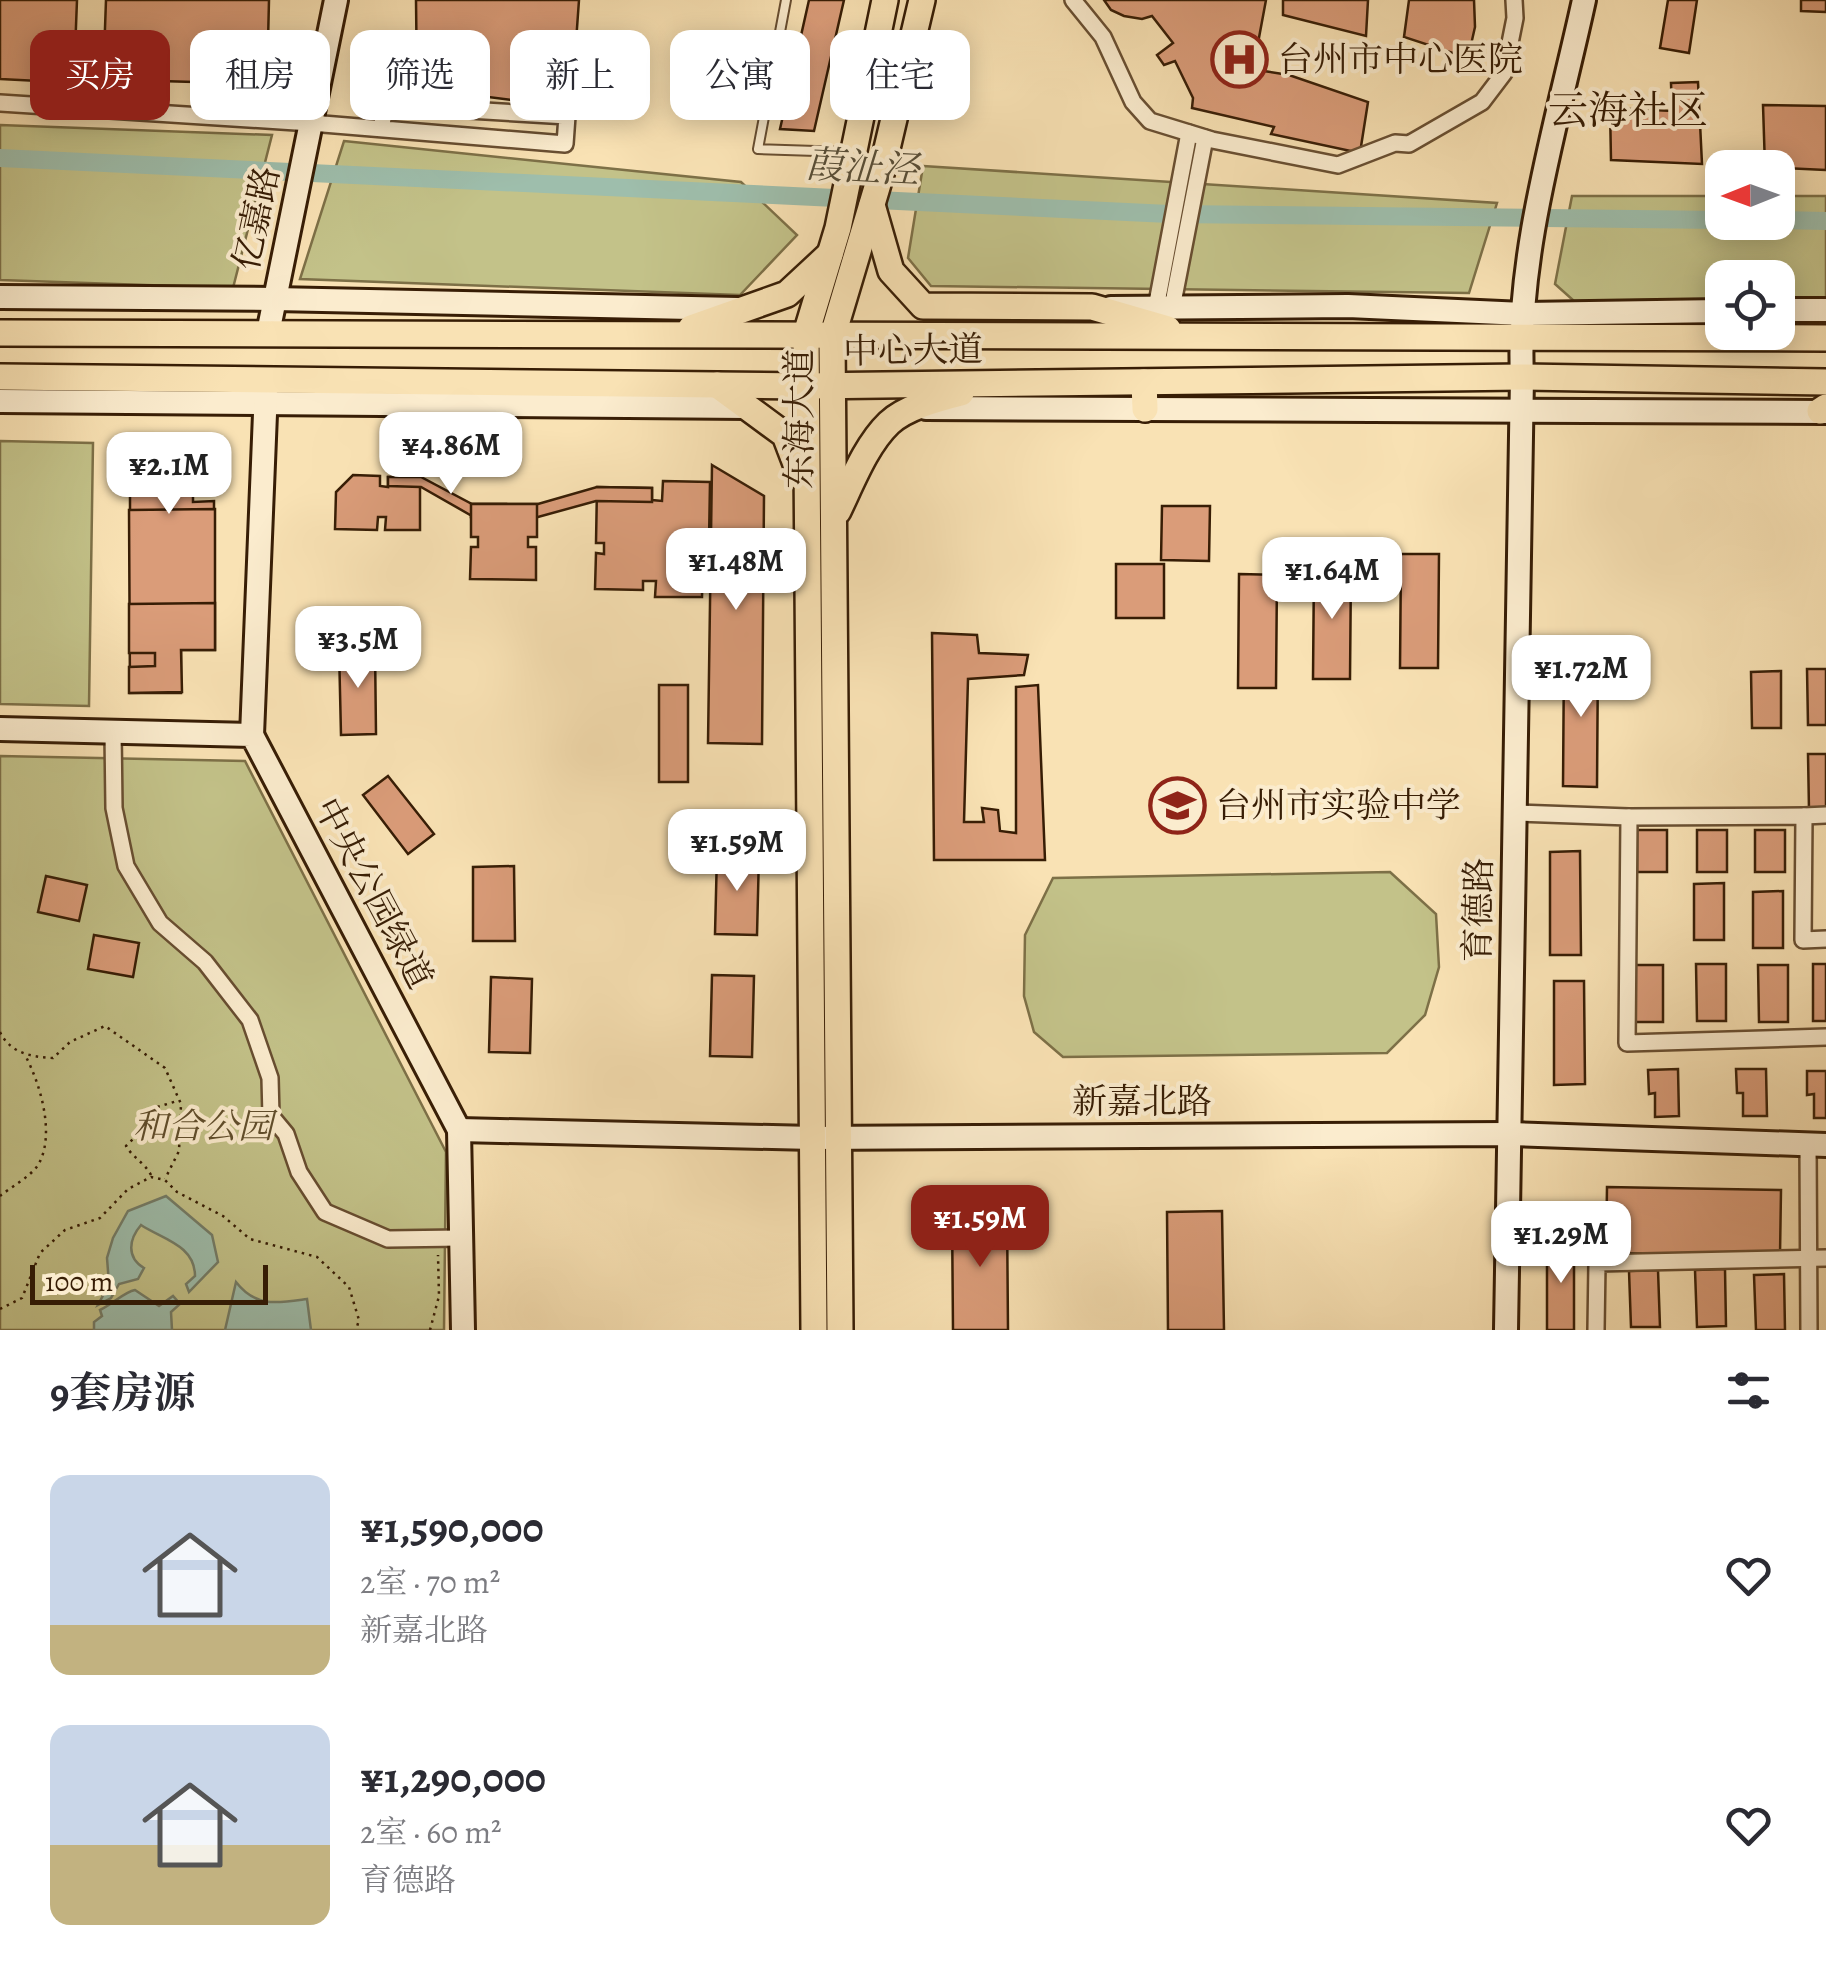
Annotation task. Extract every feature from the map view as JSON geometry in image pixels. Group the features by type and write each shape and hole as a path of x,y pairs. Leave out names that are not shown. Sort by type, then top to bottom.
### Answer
{"main road":[{"name":"东海大道","path":"814,1330 826,1138 834,520 820,386 806,334 838,228 885,0"},
{"name":"东海大道","path":"840,1330 826,1138 808,508 820,386 880,174 922,0"},
{"path":"872,204 891,271 923,306 1092,308 1192,336"},
{"path":"674,334 787,294 830,254"},
{"name":"中心大道","path":"0,333 1192,336 1521,326 1823,336"},
{"name":"中心大道","path":"0,377 266,392 1522,377 1826,382"},
{"path":"1144,382 1145,409"},
{"path":"834,520 858,468 890,422 932,400 1000,384"},
{"path":"716,385 785,435 799,468 808,508"}],"street":[{"name":"亿嘉路","path":"268,333 336,0"},
{"path":"1072,0 1103,37 1133,102 1150,121 1338,165 1395,142 1409,144 1482,102 1504,73 1515,18 1514,0"},
{"name":"育德路","path":"1506,1330 1521,326 1529,252 1584,0"},
{"path":"0,104 382,128 565,144 567,116 386,105 382,128"},
{"path":"1164,308 1197,135"},
{"path":"0,297 741,309"},
{"path":"1092,308 1348,306 1521,326 1705,312"},
{"path":"1795,310 1826,310"},
{"path":"0,401 266,392 747,407"},
{"path":"0,730 252,735 266,392"},
{"path":"918,408 1824,410"},
{"path":"112,732 114,808 126,866 160,922 205,962 250,1020 270,1078 271,1116 286,1134 299,1172 325,1212 388,1239 449,1238"},
{"name":"中央公园绿道","path":"252,735 459,1130 449,1238 463,1330"},
{"path":"1515,813 1826,815"},
{"path":"1629,816 1627,1043 1826,1037"},
{"path":"1804,816 1803,940 1826,939"},
{"name":"新嘉北路","path":"459,1130 826,1138 1509,1134 1817,1145"},
{"path":"1809,1330 1818,1258 1817,1145"},
{"path":"1596,1330 1597,1264 1818,1258"}],"lane":[{"path":"786,0 758,149 853,152"}],"path":[{"path":"0,1032 6,1045 53,1058 70,1042 105,1026 165,1068 180,1100 179,1151 165,1180"},
{"path":"0,1196 38,1165 45,1140 43,1107 34,1071 24,1053"},
{"path":"151,1176 145,1163 132,1156 126,1146 133,1139 162,1132 141,1120 141,1112 180,1100"},
{"path":"0,1310 22,1298 40,1253 65,1230 100,1218 128,1189 151,1176 165,1180 177,1192 223,1216 250,1239 318,1257 349,1287 360,1320 356,1330"},
{"path":"430,1330 449,1238"}],"green space":[{"path":"0,125 272,135 233,288 0,280"},
{"path":"344,141 741,182 797,235 740,295 300,279"},
{"path":"923,166 1497,203 1469,293 931,286 908,258"},
{"path":"1572,196 1705,196 1705,240 1795,240 1795,196 1826,196 1826,298 1795,299 1795,260 1705,260 1705,299 1574,301 1555,284"},
{"path":"0,441 93,443 89,706 0,704"},
{"name":"和合公园","path":"0,756 245,761 446,1152 444,1330 0,1330"},
{"path":"1390,872 1436,914 1439,967 1425,1015 1387,1053 1063,1057 1034,1032 1024,996 1025,935 1053,878"}],"shaded area":[{"path":"166,1196 212,1235 218,1262 189,1292 186,1284 195,1276 190,1257 176,1244 141,1225 131,1248 134,1259 144,1268 138,1279 119,1284 111,1298 98,1305 109,1284 107,1258 113,1238 128,1211"},
{"path":"236,1282 260,1300 307,1299 311,1330 225,1330"},
{"path":"135,1290 159,1306 173,1296 180,1304 171,1312 172,1330 94,1330 94,1322 102,1316 100,1310"}],"building":[{"path":"0,0 77,0 76,30 30,30 30,81 0,79"},
{"path":"106,0 269,0 268,30 190,30 190,82 170,81 170,30 105,30"},
{"path":"416,0 579,0 577,30 510,30 510,100 490,97 490,30 416,30"},
{"path":"809,0 844,0 837,30 830,30 830,61 814,131 780,129 782,120 810,120 810,30 802,30"},
{"path":"1104,0 1266,0 1258,43 1247,58 1264,71 1289,75 1368,102 1360,153 1271,134 1274,127 1192,108 1193,98 1175,61 1164,65 1157,55 1173,43 1152,16 1124,16 1111,10"},
{"path":"1283,0 1368,0 1366,36 1283,15"},
{"path":"1409,0 1474,0 1475,27 1468,58 1404,37"},
{"path":"1668,0 1697,0 1689,53 1660,48"},
{"path":"1801,0 1826,0 1826,12 1801,11"},
{"path":"1698,82 1702,164 1611,160 1610,108 1672,111 1671,83"},
{"path":"1763,105 1826,106 1826,170 1795,168 1795,150 1764,150"},
{"path":"712,465 764,496 762,744 708,743"},
{"path":"193,471 193,502 214,501 214,557 130,557 130,472"},
{"path":"353,475 380,476 380,486 388,487 388,477 420,477 420,530 385,530 386,517 378,517 377,530 335,529 336,492"},
{"path":"388,477 421,477 472,504 506,504 506,517 472,516 421,487 388,486"},
{"path":"663,481 710,482 709,542 683,541 683,554 703,555 702,597 655,597 656,581 643,581 643,590 595,589 596,553 604,554 604,543 596,543 597,487 652,488 652,500 662,501"},
{"path":"597,487 652,488 652,502 596,501 538,517 471,517 472,504 538,504"},
{"path":"471,504 537,504 537,537 528,537 528,547 536,547 536,580 470,579 471,547 478,547 478,537 471,537"},
{"path":"1162,506 1210,506 1209,561 1161,560"},
{"path":"215,509 215,650 181,650 181,693 130,693 129,510"},
{"path":"1401,554 1439,554 1438,668 1400,668"},
{"path":"1116,564 1164,564 1164,618 1116,618"},
{"path":"1314,565 1351,566 1350,679 1313,679"},
{"path":"1239,574 1277,575 1276,688 1238,688"},
{"path":"215,603 215,650 181,650 182,692 129,693 129,667 155,666 155,653 129,653 129,604"},
{"path":"932,633 977,635 979,653 1028,655 1024,675 968,679 964,822 984,822 982,808 998,810 1000,831 1016,833 1016,687 1038,685 1045,860 934,860"},
{"path":"375,647 376,734 341,735 339,648"},
{"path":"1564,653 1598,653 1597,787 1563,786"},
{"path":"1807,669 1826,669 1826,725 1808,725"},
{"path":"1781,671 1781,728 1752,728 1751,672"},
{"path":"659,685 688,685 688,782 659,782"},
{"path":"1808,754 1826,754 1826,810 1809,810"},
{"path":"388,776 434,834 408,854 363,795"},
{"path":"1637,830 1667,830 1667,872 1637,872"},
{"path":"1697,830 1727,830 1727,872 1697,872"},
{"path":"1755,830 1785,830 1785,872 1755,872"},
{"path":"1580,851 1581,955 1550,955 1550,852"},
{"path":"717,853 759,854 757,935 715,934"},
{"path":"514,866 515,941 473,941 473,867"},
{"path":"46,876 87,885 79,921 38,912"},
{"path":"1724,883 1724,940 1694,940 1694,884"},
{"path":"1783,891 1783,948 1753,948 1753,892"},
{"path":"94,935 139,943 133,977 88,969"},
{"path":"1696,964 1726,964 1726,1021 1697,1021"},
{"path":"1813,964 1826,964 1826,1021 1813,1021"},
{"path":"1633,965 1663,965 1663,1022 1633,1022"},
{"path":"1758,965 1788,965 1788,1022 1759,1022"},
{"path":"712,975 754,976 752,1057 710,1056"},
{"path":"491,977 532,979 530,1053 489,1052"},
{"path":"1554,981 1584,981 1585,1084 1554,1085"},
{"path":"1678,1069 1679,1116 1655,1117 1655,1093 1649,1094 1648,1070"},
{"path":"1736,1069 1766,1069 1767,1116 1743,1116 1743,1093 1737,1093"},
{"path":"1807,1071 1826,1071 1826,1118 1814,1118 1814,1094 1807,1095"},
{"path":"1607,1187 1781,1190 1780,1255 1606,1253"},
{"path":"952,1210 1007,1210 1008,1330 953,1330"},
{"path":"1222,1211 1224,1330 1168,1330 1167,1212"},
{"path":"1574,1241 1574,1330 1547,1330 1547,1242"},
{"path":"1725,1269 1726,1326 1697,1327 1695,1270"},
{"path":"1658,1270 1660,1327 1631,1327 1629,1271"},
{"path":"1784,1274 1785,1330 1756,1330 1754,1275"}],"waterway":[{"name":"葭沚泾","path":"0,158 1169,214 1705,220"},
{"name":"葭沚泾","path":"1795,220 1826,221"}],"place":[{"name":"台州市中心医院","path":"1239,59"},
{"name":"台州市实验中学","path":"1177,805"}],"district":[{"name":"云海社区","path":"1628,110"}]}
